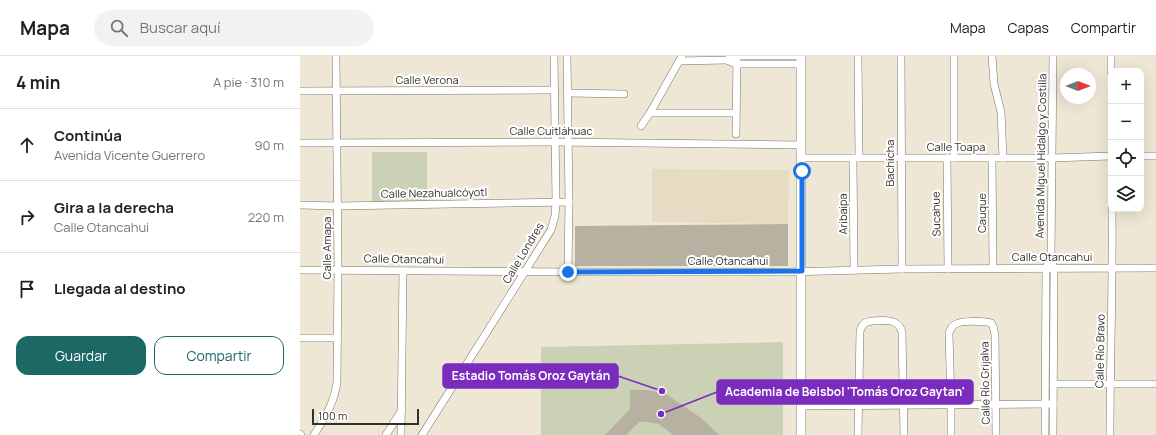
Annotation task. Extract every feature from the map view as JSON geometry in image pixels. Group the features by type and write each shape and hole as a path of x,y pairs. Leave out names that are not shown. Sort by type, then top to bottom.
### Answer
{"main road":[{"path":"801,59 801,435"}],"street":[{"name":"Calle Amapa","path":"314,435 331,406 337,382 338,206 336,56"},
{"name":"Calle Londres","path":"422,435 551,230 555,216 556,202 554,56"},
{"path":"567,56 569,202 568,272"},
{"path":"727,60 736,56 736,134"},
{"path":"742,56 801,59"},
{"name":"Aribaipa","path":"854,270 858,56"},
{"name":"Bachicha","path":"901,56 900,158 902,269"},
{"name":"Sucahue","path":"948,269 954,56"},
{"path":"992,56 994,84 1001,112 1003,158"},
{"name":"Avenida Miguel Hidalgo y Costilla","path":"1053,435 1050,256 1054,56"},
{"path":"1111,56 1111,68"},
{"path":"641,126 650,113 680,58 727,60 736,64 801,59"},
{"name":"Calle Verona","path":"300,91 555,90"},
{"path":"568,93 624,94"},
{"path":"650,113 736,113"},
{"name":"Calle Cuitláhuac","path":"300,143 568,142 801,145"},
{"name":"Calle Toapa","path":"802,158 1052,158 1108,156"},
{"path":"1144,156 1156,156"},
{"name":"Cauque","path":"992,158 993,268"},
{"name":"Calle Nezahualcóyotl","path":"300,205 338,206 569,202"},
{"name":"Calle Río Bravo","path":"1110,435 1113,268 1112,212"},
{"name":"Calle Otancahui","path":"300,270 338,269 568,272 1156,268"},
{"name":"Avenida Miguel Hidalgo y Costilla","path":"1045,435 1050,269"},
{"path":"401,435 403,271"},
{"path":"858,435 860,331 866,322 881,321 895,322 902,332 904,435"},
{"name":"Calle Río Grijalva","path":"951,404 949,333 953,325 957,323 990,323 995,335 996,435"},
{"path":"300,339 337,338"},
{"path":"1053,384 1156,384"},
{"path":"951,404 951,435"},
{"path":"801,406 1053,404"},
{"path":"386,435 402,409"}],"shaded area":[{"path":"652,169 789,170 788,224 652,222"}],"green space":[{"path":"372,152 427,152 427,203 372,203"},
{"path":"783,342 783,435 541,435 541,347"}],"building":[{"path":"788,224 788,266 575,266 575,226"},
{"path":"630,390 648,390 666,394 701,418 719,435 673,435 659,424 639,422 626,435 605,435 630,409"}],"place":[{"name":"Estadio Tomás Oroz Gaytán","path":"662,391"},
{"name":"Academia de Beisbol 'Tomás Oroz Gaytan'","path":"661,414"}],"route":[{"path":"568,272 802,271 802,171"}]}
